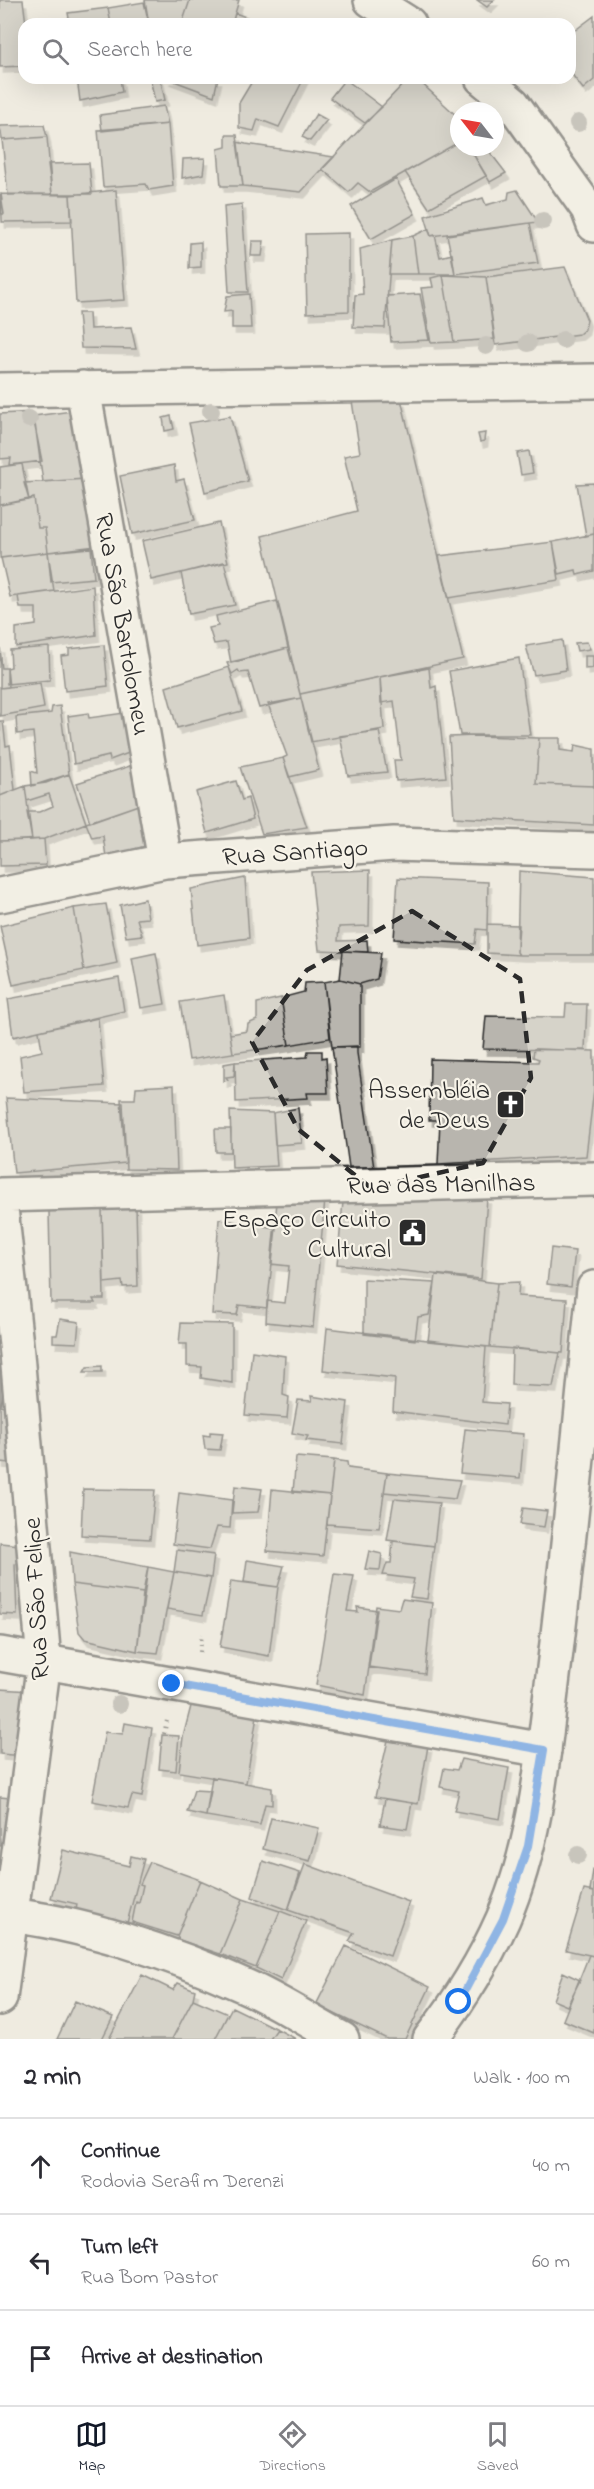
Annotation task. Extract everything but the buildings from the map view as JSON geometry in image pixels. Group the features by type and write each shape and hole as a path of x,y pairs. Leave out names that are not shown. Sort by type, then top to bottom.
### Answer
{"street":[{"path":"371,0 400,18"},
{"path":"489,84 513,104 588,210 594,225"},
{"path":"0,390 594,381"},
{"name":"Rua São Bartolomeu","path":"83,388 165,861"},
{"name":"Rua Santiago","path":"0,895 165,861 394,844 594,849"},
{"name":"Rua das Manilhas","path":"0,1197 594,1179"},
{"name":"Rua São Felipe","path":"0,1197 17,1354 44,1662 6,1915 0,1998"},
{"path":"430,2039 459,2002 503,1919 528,1846 544,1750 572,1526 594,1288"},
{"path":"0,1654 544,1750"},
{"path":"6,1915 88,1930 155,1952 246,1986 342,2039"}],"highlighted area":[{"path":"412,911 520,979 531,1078 483,1163 371,1188 298,1129 252,1042 307,970"}],"place":[{"name":"Assembléia de Deus","path":"511,1104"},
{"name":"Espaço Circuito Cultural","path":"412,1233"}],"route":[{"path":"172,1684 544,1750 528,1846 503,1919 459,2002"}]}
